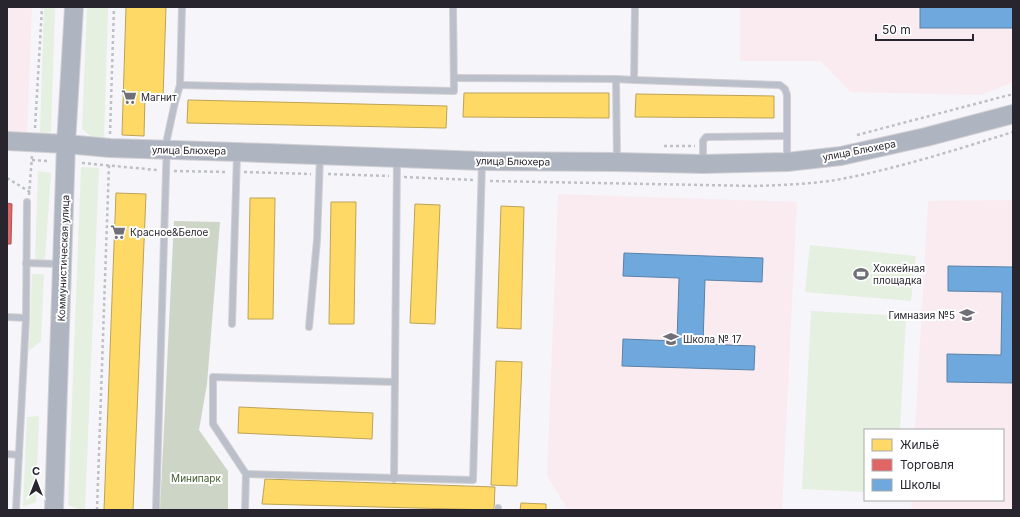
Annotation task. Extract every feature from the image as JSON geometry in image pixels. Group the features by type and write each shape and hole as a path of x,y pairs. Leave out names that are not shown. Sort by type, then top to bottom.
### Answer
{"street":[{"name":"Коммунистическая улица","path":"54,510 66,144 74,7"},
{"name":"улица Блюхера","path":"7,141 110,148 482,161 703,164 787,162 840,156 926,137 1013,114"}],"lane":[{"path":"156,510 167,150 171,120 180,85 182,7"},
{"path":"180,85 454,91 453,7"},
{"path":"634,80 635,7"},
{"path":"454,78 616,79 780,85 785,89 787,95 787,162"},
{"path":"616,79 617,162"},
{"path":"703,164 703,141 706,137 787,136"},
{"path":"232,324 237,152"},
{"path":"309,327 317,240 320,155"},
{"path":"394,479 397,158"},
{"path":"246,474 473,480 482,161"},
{"path":"16,510 26,318 27,202"},
{"path":"26,263 63,264"},
{"path":"7,316 26,318"},
{"path":"245,510 246,474 213,424 213,377 395,382"},
{"path":"7,454 19,454"}],"path":[{"path":"35,131 42,7"},
{"path":"110,137 114,7"},
{"path":"852,136 1013,94"},
{"path":"659,146 703,146"},
{"path":"27,202 30,192 33,150"},
{"path":"32,160 48,161"},
{"path":"97,510 110,160"},
{"path":"7,178 30,192"}],"shaded area":[{"path":"7,7 32,7 27,137 7,137"},
{"path":"740,7 1013,7 1013,82 981,95 850,92 821,61 740,61"},
{"name":"Школа № 17","path":"558,194 797,202 782,510 568,510 547,476"},
{"name":"Гимназия №5","path":"1013,200 1013,510 911,510 912,501 1004,501 1004,429 915,429 928,201"}],"green space":[{"path":"44,7 55,7 51,132 40,134"},
{"path":"87,7 108,7 104,139 93,138 82,129"},
{"path":"81,167 99,168 85,510 80,510 68,505"},
{"path":"38,171 51,173 45,259 35,262"},
{"name":"Минипарк","path":"174,221 220,222 207,384 199,430 228,471 228,510 160,510"},
{"name":"Хоккейная площадка","path":"810,245 916,256 911,301 805,292"},
{"path":"32,274 44,274 41,341 29,351"},
{"path":"811,311 906,316 900,429 864,429 864,492 802,489"},
{"path":"39,416 36,502 23,507 27,417"}],"building: Жильё":[{"path":"126,7 166,7 163,98 145,97 144,136 122,135"},
{"path":"464,93 609,93 609,118 463,117"},
{"path":"636,94 774,96 774,118 635,117"},
{"path":"188,100 447,106 446,128 187,123"},
{"path":"116,193 146,194 133,510 104,510"},
{"path":"250,198 275,198 273,319 248,319"},
{"path":"331,202 356,202 354,324 329,324"},
{"path":"415,204 440,205 435,324 410,323"},
{"path":"501,206 524,207 521,329 497,328"},
{"path":"496,361 522,362 517,486 491,485"},
{"path":"239,407 373,413 372,439 238,433"},
{"path":"265,479 495,487 494,510 262,504"},
{"path":"521,503 546,504 546,510 520,510"}],"building: Торговля":[{"path":"7,203 12,204 11,244 7,244"}],"building: Школы":[{"path":"920,7 1013,7 1013,28 920,28"},
{"path":"624,253 763,258 762,282 705,280 703,344 755,346 754,370 622,366 623,339 677,341 679,278 623,276"},
{"path":"948,266 1013,267 1013,383 947,382 947,354 1001,355 1002,292 948,291"}],"place":[{"name":"Магнит","path":"129,97"},
{"name":"Красное&Белое","path":"118,232"},
{"name":"Хоккейная площадка","path":"861,274"},
{"name":"Гимназия №5","path":"967,315"},
{"name":"Школа № 17","path":"671,339"}]}
